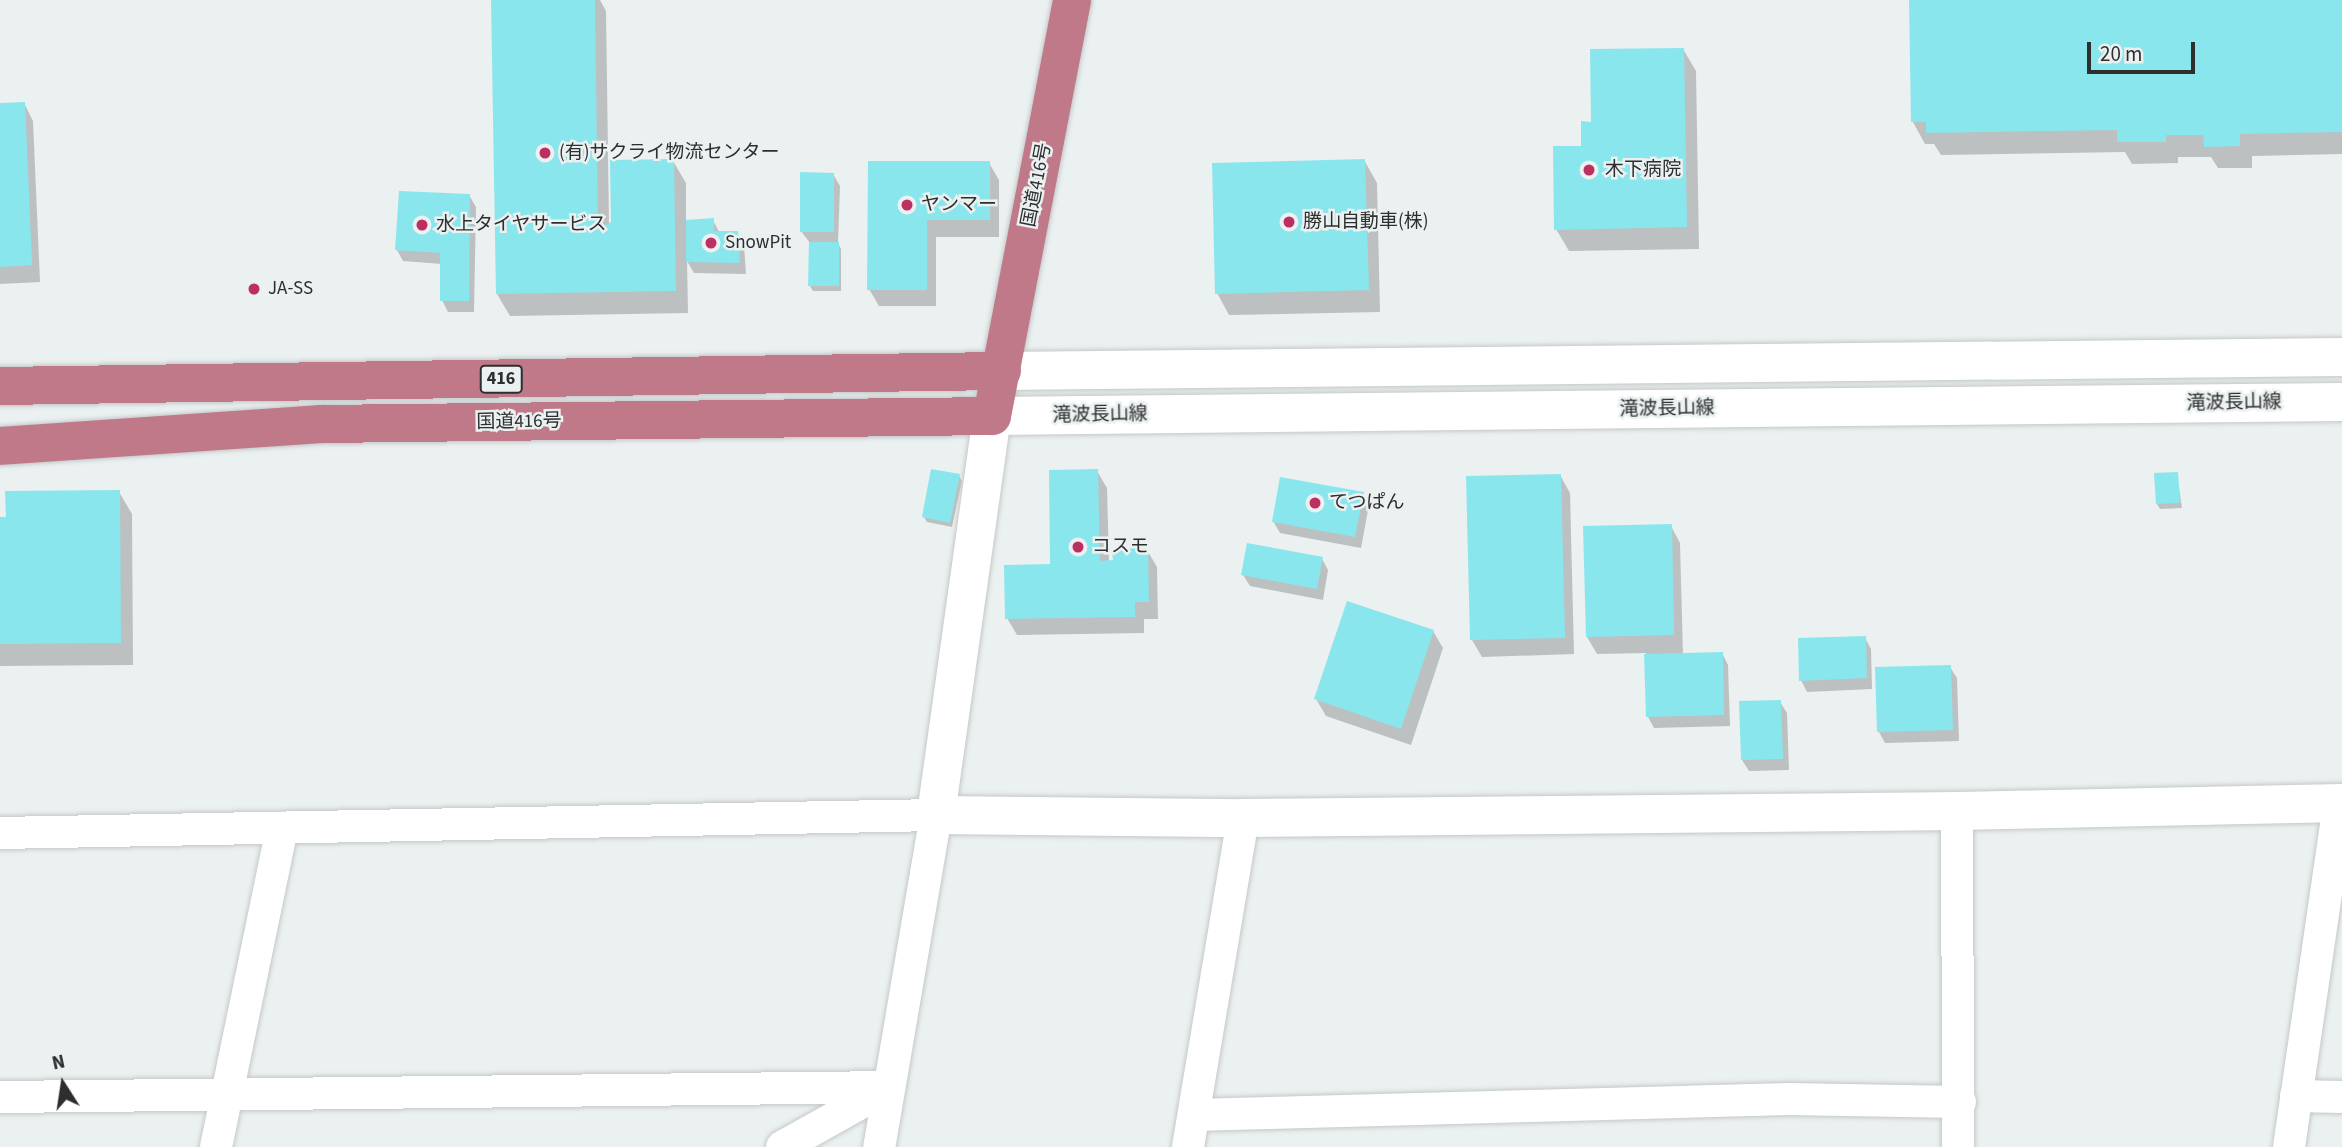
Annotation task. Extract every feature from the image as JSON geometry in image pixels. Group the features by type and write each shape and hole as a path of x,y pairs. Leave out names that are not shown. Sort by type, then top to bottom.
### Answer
{"highway":[{"name":"国道416号","path":"0,446 321,424 992,416 1072,0"},
{"name":"416","path":"0,386 1002,371"}],"main road":[{"path":"1002,371 2342,357"},
{"name":"滝波長山線","path":"992,416 2342,402"},
{"path":"992,416 936,815 1244,818 1957,811 2341,796"}],"street":[{"path":"2289,1147 2341,796"},
{"path":"1957,811 1958,1147"},
{"path":"0,833 936,815 878,1147"},
{"path":"1188,1147 1244,818"},
{"path":"216,1147 282,828"},
{"path":"0,1097 889,1087"},
{"path":"782,1147 889,1087"},
{"path":"2296,1096 2342,1097"},
{"path":"1194,1115 1777,1099 1959,1102"}],"building":[{"path":"491,0 595,0 598,229 611,222 610,160 674,159 676,291 496,294"},
{"path":"1909,0 2342,0 2342,132 2240,134 2240,146 2204,147 2203,135 2166,135 2166,142 2117,142 2117,130 1926,133 1926,122 1911,122"},
{"path":"1684,48 1687,227 1554,230 1553,146 1581,146 1581,121 1591,122 1590,49"},
{"path":"25,102 32,265 0,267 0,103"},
{"path":"1365,159 1369,290 1215,294 1212,163"},
{"path":"868,161 990,161 990,220 927,220 927,290 867,290"},
{"path":"800,172 834,173 834,232 800,232"},
{"path":"399,191 470,194 469,301 440,301 440,253 395,250"},
{"path":"714,218 714,231 738,231 740,263 686,262 686,220"},
{"path":"809,242 839,242 839,286 808,286"},
{"path":"931,469 960,474 950,523 922,517"},
{"path":"1098,469 1100,561 1113,560 1112,549 1148,548 1149,602 1135,602 1135,617 1005,619 1004,565 1050,564 1049,470"},
{"path":"2178,472 2180,503 2156,504 2154,473"},
{"path":"1561,474 1565,638 1470,640 1466,476"},
{"path":"1280,477 1364,492 1355,537 1272,522"},
{"path":"120,490 121,643 0,644 0,517 6,517 5,491"},
{"path":"1672,524 1674,635 1586,637 1583,526"},
{"path":"1247,543 1323,557 1317,589 1241,575"},
{"path":"1347,601 1434,630 1401,729 1314,699"},
{"path":"1866,636 1867,678 1799,681 1798,638"},
{"path":"1723,652 1724,715 1646,717 1644,654"},
{"path":"1951,665 1953,730 1877,732 1875,667"},
{"path":"1781,700 1783,759 1741,760 1739,701"}],"place":[{"name":"(有)サクライ物流センター","path":"545,153"},
{"name":"木下病院","path":"1589,170"},
{"name":"ヤンマー","path":"907,205"},
{"name":"勝山自動車(株)","path":"1289,222"},
{"name":"水上タイヤサービス","path":"422,225"},
{"name":"SnowPit","path":"711,243"},
{"name":"JA-SS","path":"254,289"},
{"name":"てつぱん","path":"1315,503"},
{"name":"コスモ","path":"1078,547"}]}
